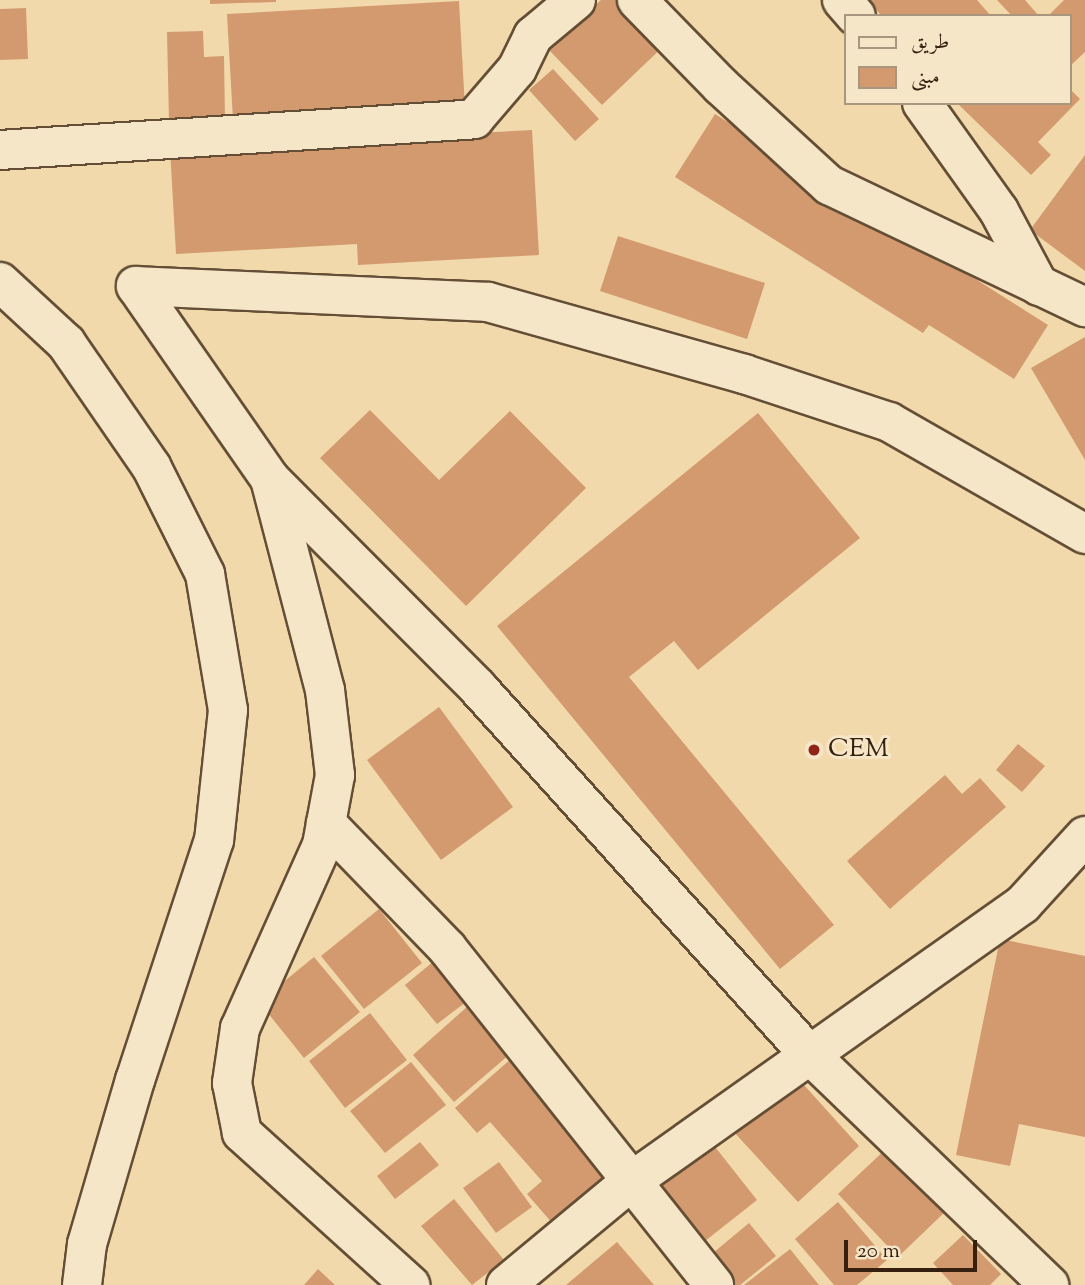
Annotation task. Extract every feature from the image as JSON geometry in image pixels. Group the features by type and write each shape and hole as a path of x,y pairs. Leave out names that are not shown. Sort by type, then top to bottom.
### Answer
{"street":[{"path":"0,150 474,119 517,69 533,36 576,0"},
{"path":"637,0 720,86 829,185 1085,307"},
{"path":"842,0 854,14"},
{"path":"923,105 999,211 1039,286"},
{"path":"0,282 66,343 151,466 205,574 228,710 214,840 120,1130 87,1244 82,1285"},
{"path":"1049,1285 808,1053 478,688 270,479 136,286 488,302 744,374 889,422 1085,534"},
{"path":"270,479 325,690 335,775 322,845 240,1028 232,1083 242,1133 410,1285"},
{"path":"326,823 447,948 629,1182 714,1285"},
{"path":"506,1285 629,1182 808,1053 1023,904 1085,836"}],"building":[{"path":"210,0 276,0 276,2 210,4"},
{"path":"601,0 631,0 670,40 602,105 549,50"},
{"path":"867,0 977,0 989,14 880,14"},
{"path":"997,0 1025,0 1037,14 1010,14"},
{"path":"1064,0 1085,0 1085,52 1071,65 1071,14 1050,14"},
{"path":"459,1 465,108 233,120 227,14"},
{"path":"26,8 28,59 0,60 0,9"},
{"path":"203,31 204,57 224,56 225,120 169,122 167,32"},
{"path":"553,69 599,119 575,141 529,90"},
{"path":"1071,90 1080,99 1038,142 1051,155 1031,175 959,105 1071,105"},
{"path":"715,114 1048,325 1014,379 929,325 923,333 675,177"},
{"path":"532,130 539,255 358,265 357,244 176,254 170,149"},
{"path":"1085,155 1085,271 1030,230"},
{"path":"618,236 765,283 747,339 600,291"},
{"path":"1085,337 1085,460 1031,368"},
{"path":"370,410 439,480 510,411 586,488 466,606 320,458"},
{"path":"758,413 860,538 698,670 674,641 629,677 834,925 780,969 497,626"},
{"path":"439,707 513,807 441,860 367,760"},
{"path":"1018,744 1045,766 1022,792 996,770"},
{"path":"945,775 962,794 980,778 1006,807 890,909 847,861"},
{"path":"379,909 422,963 364,1009 321,956"},
{"path":"1000,939 1085,956 1085,1137 1019,1124 1010,1166 956,1155"},
{"path":"314,957 360,1012 304,1058 259,1002"},
{"path":"434,961 466,1002 437,1024 405,985"},
{"path":"468,1006 510,1054 454,1102 413,1055"},
{"path":"370,1013 407,1060 345,1108 309,1061"},
{"path":"513,1057 614,1170 553,1224 527,1194 542,1181 490,1122 477,1133 455,1108"},
{"path":"411,1062 446,1105 385,1153 350,1111"},
{"path":"795,1075 859,1146 798,1202 733,1131"},
{"path":"708,1138 757,1200 700,1245 651,1182"},
{"path":"420,1142 439,1165 395,1199 377,1176"},
{"path":"888,1147 947,1210 898,1257 838,1194"},
{"path":"499,1162 532,1207 496,1233 463,1188"},
{"path":"454,1199 504,1260 472,1285 421,1226"},
{"path":"838,1202 887,1260 857,1285 834,1285 795,1239"},
{"path":"749,1223 776,1256 740,1285 730,1285 707,1258"},
{"path":"963,1235 1001,1274 990,1285 953,1285 933,1263"},
{"path":"617,1242 654,1285 566,1285"},
{"path":"790,1249 819,1285 744,1285"},
{"path":"318,1269 335,1285 304,1285"}],"place":[{"name":"CEM","path":"814,750"}]}
